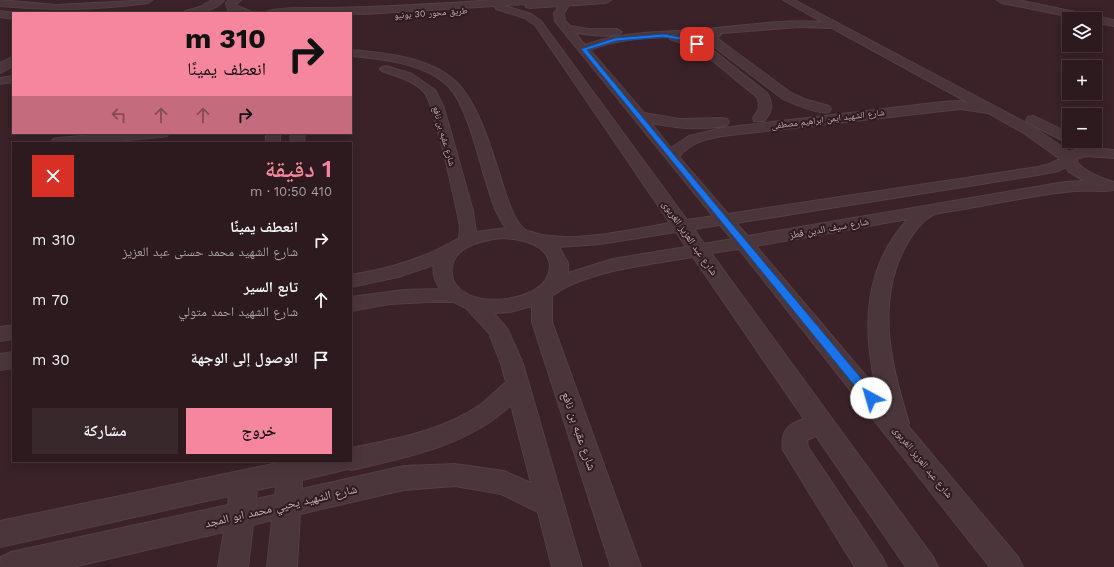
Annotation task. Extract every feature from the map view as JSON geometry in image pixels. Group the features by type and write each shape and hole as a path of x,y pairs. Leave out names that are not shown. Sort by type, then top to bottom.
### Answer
{"street":[{"path":"0,3 34,8 66,8 111,5 148,0"},
{"path":"193,12 204,9 220,0"},
{"path":"236,0 231,3 232,8 243,12"},
{"path":"319,11 363,0"},
{"path":"365,11 383,0"},
{"name":"طريق محور 30 يونيو","path":"304,12 365,11 545,0"},
{"name":"طريق محور 30 يونيو","path":"352,18 606,0"},
{"path":"787,0 803,4 1062,134"},
{"path":"1002,0 1050,8 1114,23"},
{"path":"1029,0 1114,18"},
{"name":"شارع عبد العزيز الغربوى","path":"566,3 561,8 558,16 560,21 901,434 1008,567"},
{"path":"567,29 597,32 627,32 772,20 793,15 800,11 803,4"},
{"path":"803,4 936,90 958,100 960,106"},
{"name":"شارع عبد العزيز الغربوى","path":"499,7 521,14 538,23 923,567"},
{"path":"0,14 12,16"},
{"path":"793,15 805,18 810,21 810,24"},
{"path":"0,20 12,21"},
{"path":"690,41 697,38 716,35 810,24 838,27"},
{"path":"597,32 598,37 608,41"},
{"path":"584,49 608,41 663,35 716,35"},
{"path":"663,35 690,41 701,46 763,96 766,104 765,111 758,118"},
{"path":"716,35 717,44 792,99 825,109"},
{"path":"352,53 393,59 428,69 453,84 467,105 508,220 520,234"},
{"name":"شارع عقبه بن نافع","path":"352,63 378,67 408,76 428,90 438,108 465,211 468,226 461,244"},
{"path":"0,81 12,79"},
{"path":"936,90 991,110 1042,138 1068,160 1079,172 1093,180 1112,186"},
{"name":"شارع الشهيد ايمن ابراهيم مصطفى","path":"639,116 683,124 706,124 918,98 936,90"},
{"path":"766,104 783,103 792,99"},
{"name":"شارع الشهيد ايمن ابراهيم مصطفى","path":"671,157 681,147 696,138 722,132 942,106 960,106 991,110"},
{"path":"683,124 682,129 684,132 696,138"},
{"path":"59,142 65,134"},
{"path":"64,142 149,134"},
{"path":"1095,148 1109,153"},
{"path":"352,281 376,278 405,270 432,260 461,244 484,235 502,233 520,234 540,240 564,242 588,241 1046,170 1068,160 1070,155 1080,152 1109,153"},
{"name":"شارع سيف الدين قطز","path":"546,291 581,275 612,266 1073,186 1112,186"},
{"path":"901,434 888,396 881,363 878,333 878,307 888,262 898,243 910,226 925,212"},
{"path":"352,304 409,295 433,294 497,306 521,303 546,291 557,277 560,266 557,256 550,247 540,240"},
{"path":"461,244 445,260 441,272 445,285 465,300 498,330 512,364 567,567"},
{"name":"شارع عقبه بن نافع","path":"546,291 542,322 626,567"},
{"path":"0,334 12,332"},
{"path":"0,362 12,360"},
{"path":"352,459 402,448 448,433 487,412 517,386"},
{"path":"822,425 803,429 798,432 794,444 796,450 872,567"},
{"path":"0,534 335,462"},
{"path":"282,567 290,472"},
{"name":"شارع الشهيد يحيي محمد ابو المجد","path":"10,567 404,478 456,475 504,483 550,504"},
{"path":"233,567 246,481"}],"route":[{"path":"697,44 672,36 663,35 608,41 584,49 671,157 725,220 871,398"}]}
